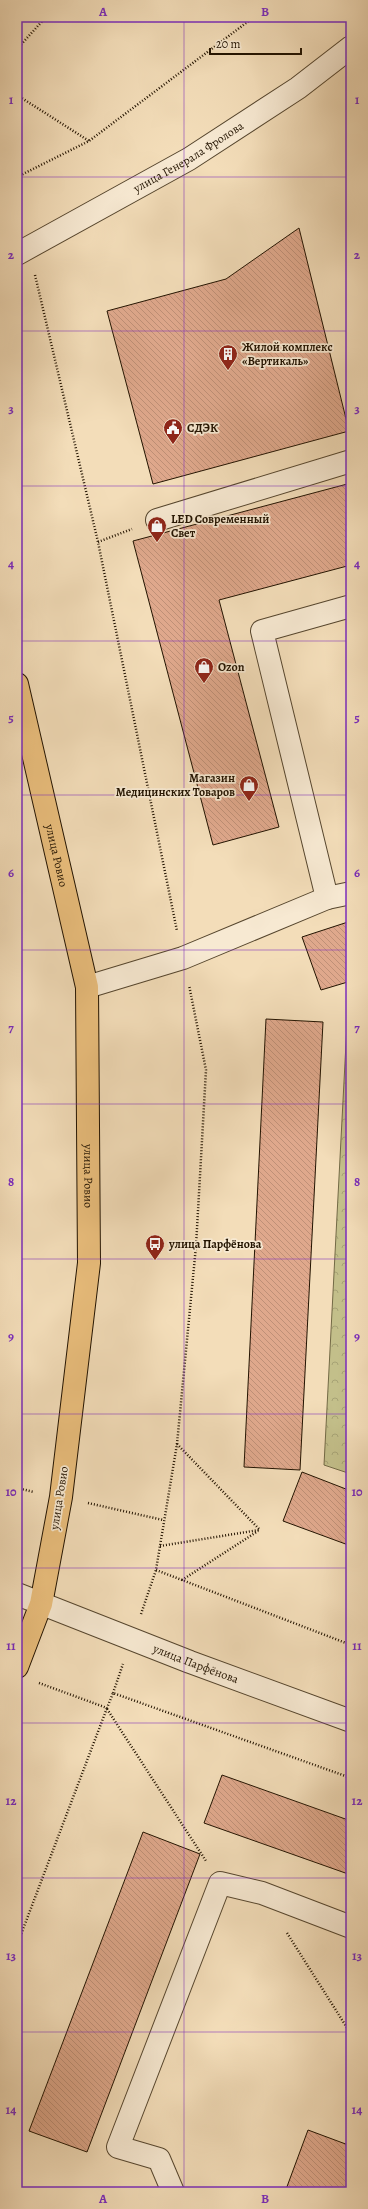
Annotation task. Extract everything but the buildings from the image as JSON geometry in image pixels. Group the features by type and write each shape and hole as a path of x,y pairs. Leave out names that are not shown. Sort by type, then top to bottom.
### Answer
{"main road":[{"name":"улица Ровио","path":"17,684 87,987 89,1263 61,1497 41,1604 17,1667"}],"street":[{"name":"улица Генерала Фролова","path":"23,251 189,159 298,88 351,47"},
{"path":"157,520 351,461"},
{"path":"327,898 262,630 351,606"},
{"path":"87,987 183,958 327,898 351,892"},
{"name":"улица Парфёнова","path":"17,1594 351,1721"},
{"path":"173,2192 159,2159 118,2148 220,1883 262,1893 351,1928"}],"path":[{"path":"17,49 46,17"},
{"path":"17,177 89,141 254,17"},
{"path":"17,94 89,141"},
{"path":"23,251 98,542 206,1070 196,1246 177,1444 163,1520 156,1570 351,1645"},
{"path":"98,542 157,520"},
{"path":"177,1444 260,1530"},
{"path":"17,1488 163,1520"},
{"path":"160,1546 260,1530"},
{"path":"182,1580 260,1530"},
{"path":"38,1683 107,1708 220,1883"},
{"path":"17,1945 113,1693 351,1778"},
{"path":"262,1893 351,2034"}],"green space":[{"path":"351,1023 351,1474 324,1465 347,1024"}],"place":[{"name":"Жилой комплекс «Вертикаль»","path":"228,371"},
{"name":"СДЭК","path":"173,445"},
{"name":"LED Современный Свет","path":"157,543"},
{"name":"Ozon","path":"204,684"},
{"name":"Магазин Медицинских Товаров","path":"249,802"},
{"name":"улица Парфёнова","path":"155,1261"}]}
